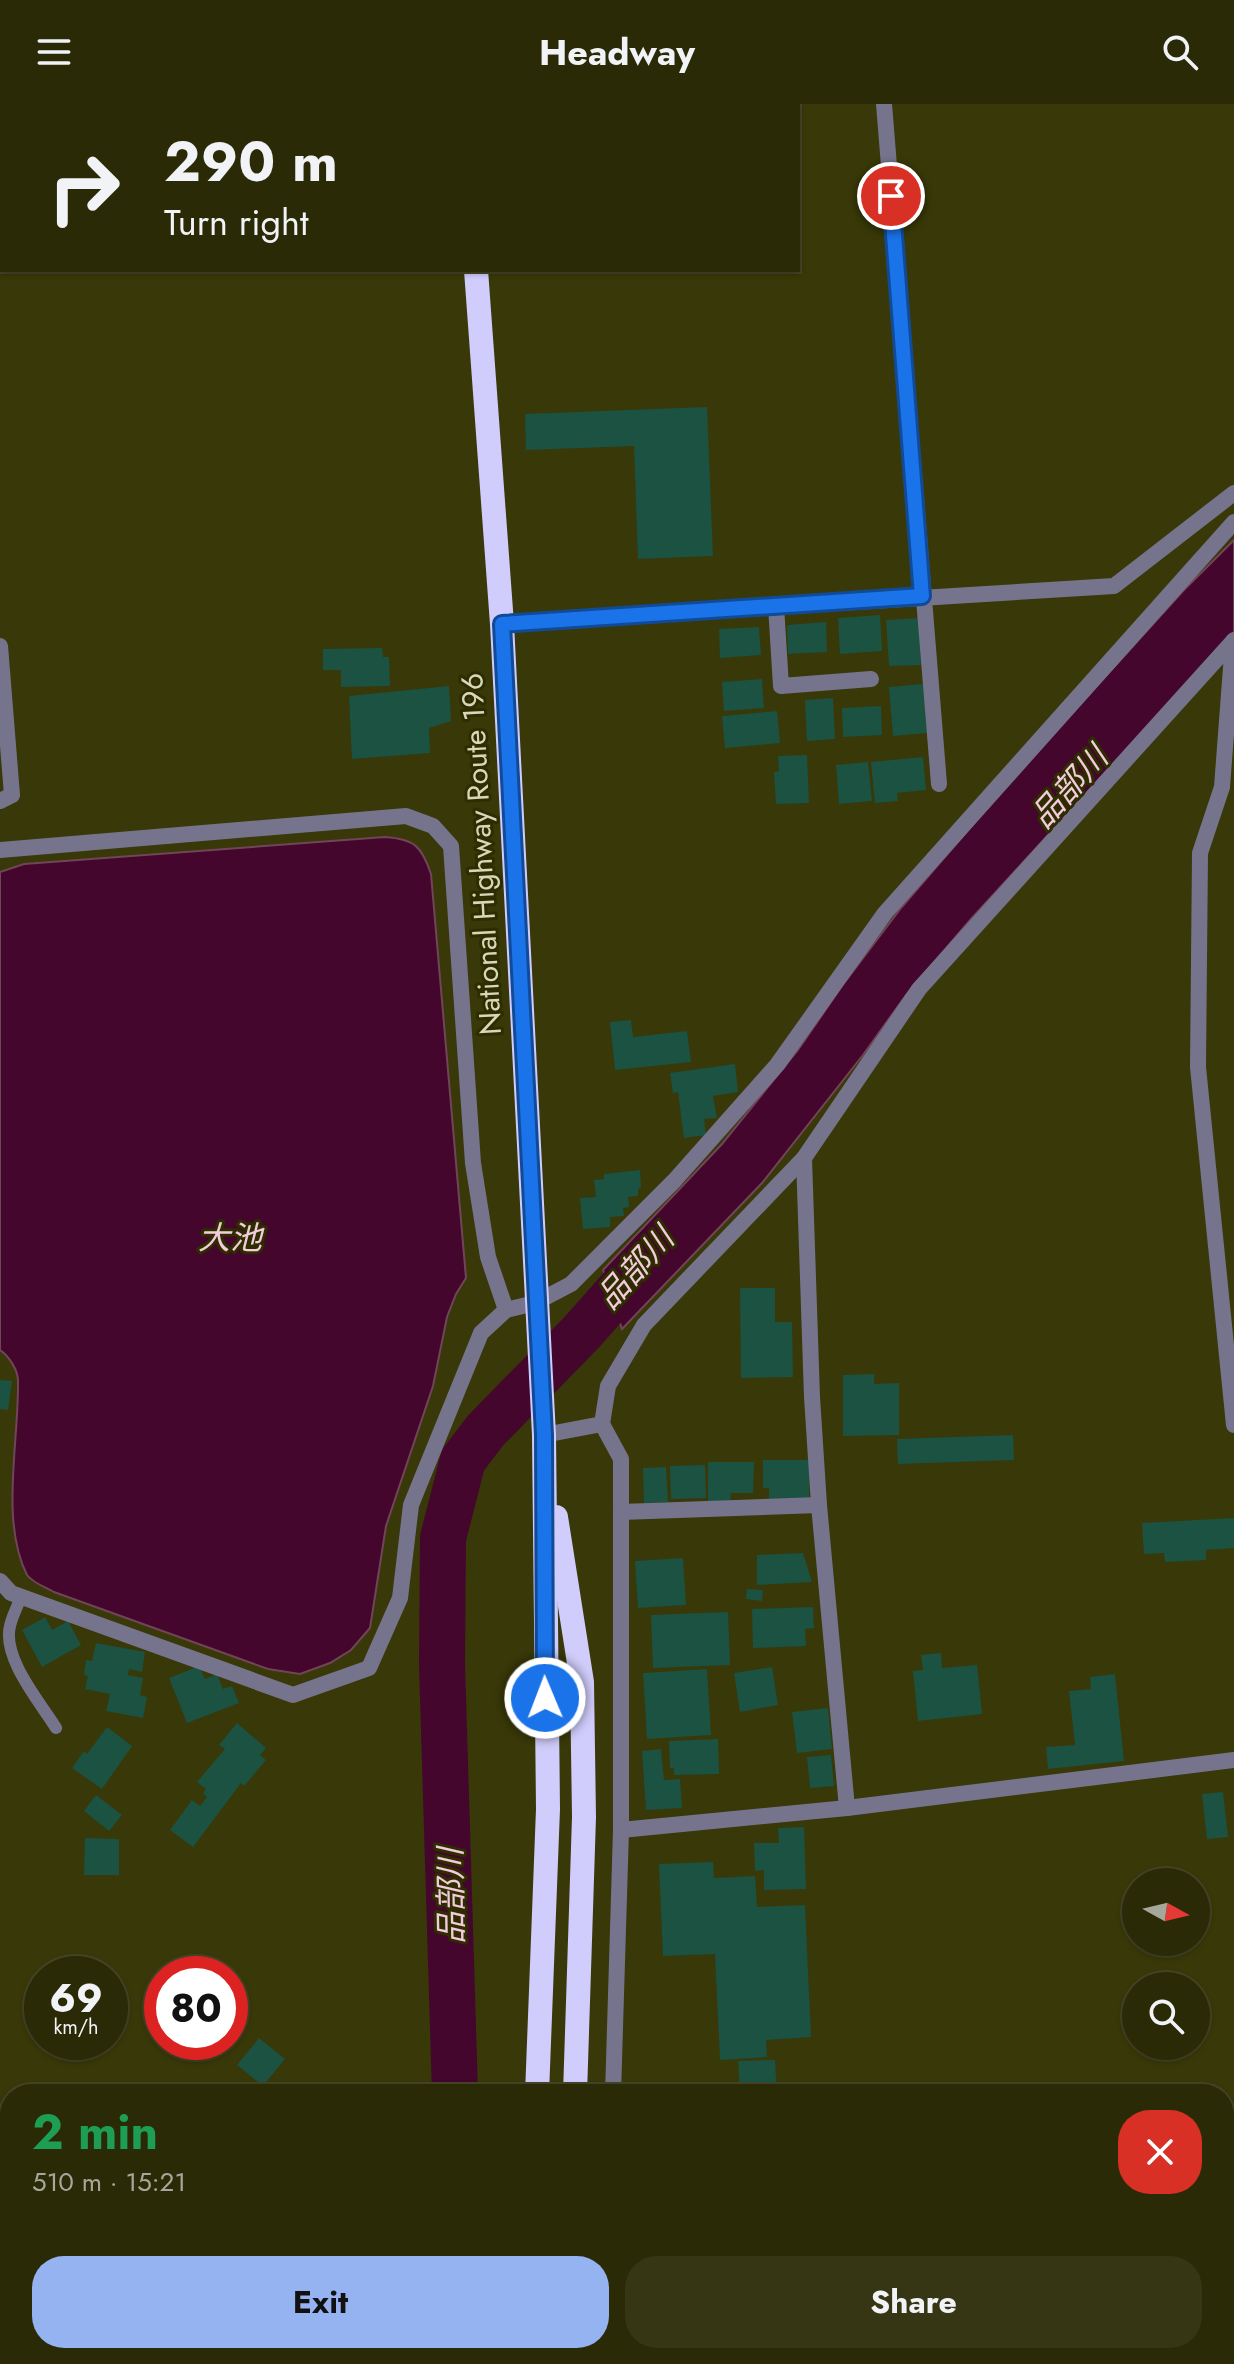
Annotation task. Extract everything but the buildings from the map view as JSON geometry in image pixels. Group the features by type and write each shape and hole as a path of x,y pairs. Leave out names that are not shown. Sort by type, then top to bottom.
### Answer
{"highway":[{"name":"National Highway Route 196","path":"476,272 502,624 543,1426 548,1809 537,2084"},
{"name":"National Highway Route 196","path":"543,1426 582,1682 584,1817 575,2084"}],"street":[{"path":"884,104 939,784"},
{"path":"502,624 1114,586 1234,493"},
{"path":"0,1581 11,1593 293,1695 369,1668 400,1598 411,1505 481,1333 506,1310 535,1303 571,1284 684,1170 777,1065 885,913 1234,522"},
{"path":"776,606 781,686 871,679"},
{"path":"613,2084 621,1830 621,1459 602,1424 608,1386 644,1325 804,1158 919,989 1233,641"},
{"path":"1233,641 1222,787 1200,853 1198,1067 1234,1425"},
{"path":"0,646 12,795 0,801"},
{"path":"0,850 406,816 433,826 451,846 473,1163 488,1257 506,1310"},
{"path":"804,1158 819,1505 847,1808"},
{"path":"543,1426 602,1424"},
{"path":"621,1512 819,1505"},
{"path":"621,1830 847,1808 1234,1760"}],"lane":[{"path":"21,1596 10,1626 12,1658 56,1728"}],"water":[{"path":"1234,540 1234,632 971,919 906,995 762,1183 622,1329 603,1270 722,1144 798,1050 901,908 1006,786 1183,591"},
{"name":"大池","path":"385,837 404,840 416,846 431,874 466,1278 447,1317 433,1386 386,1526 370,1628 351,1650 330,1663 300,1674 268,1669 54,1592 27,1575 19,1554 13,1506 18,1381 12,1364 0,1350 0,872 24,864"}],"waterway":[{"name":"品部川","path":"455,2084 442,1664 443,1538 463,1460 486,1430 581,1333 654,1251"}],"route":[{"path":"545,1698 544,1435 502,624 922,596 891,196"}]}
